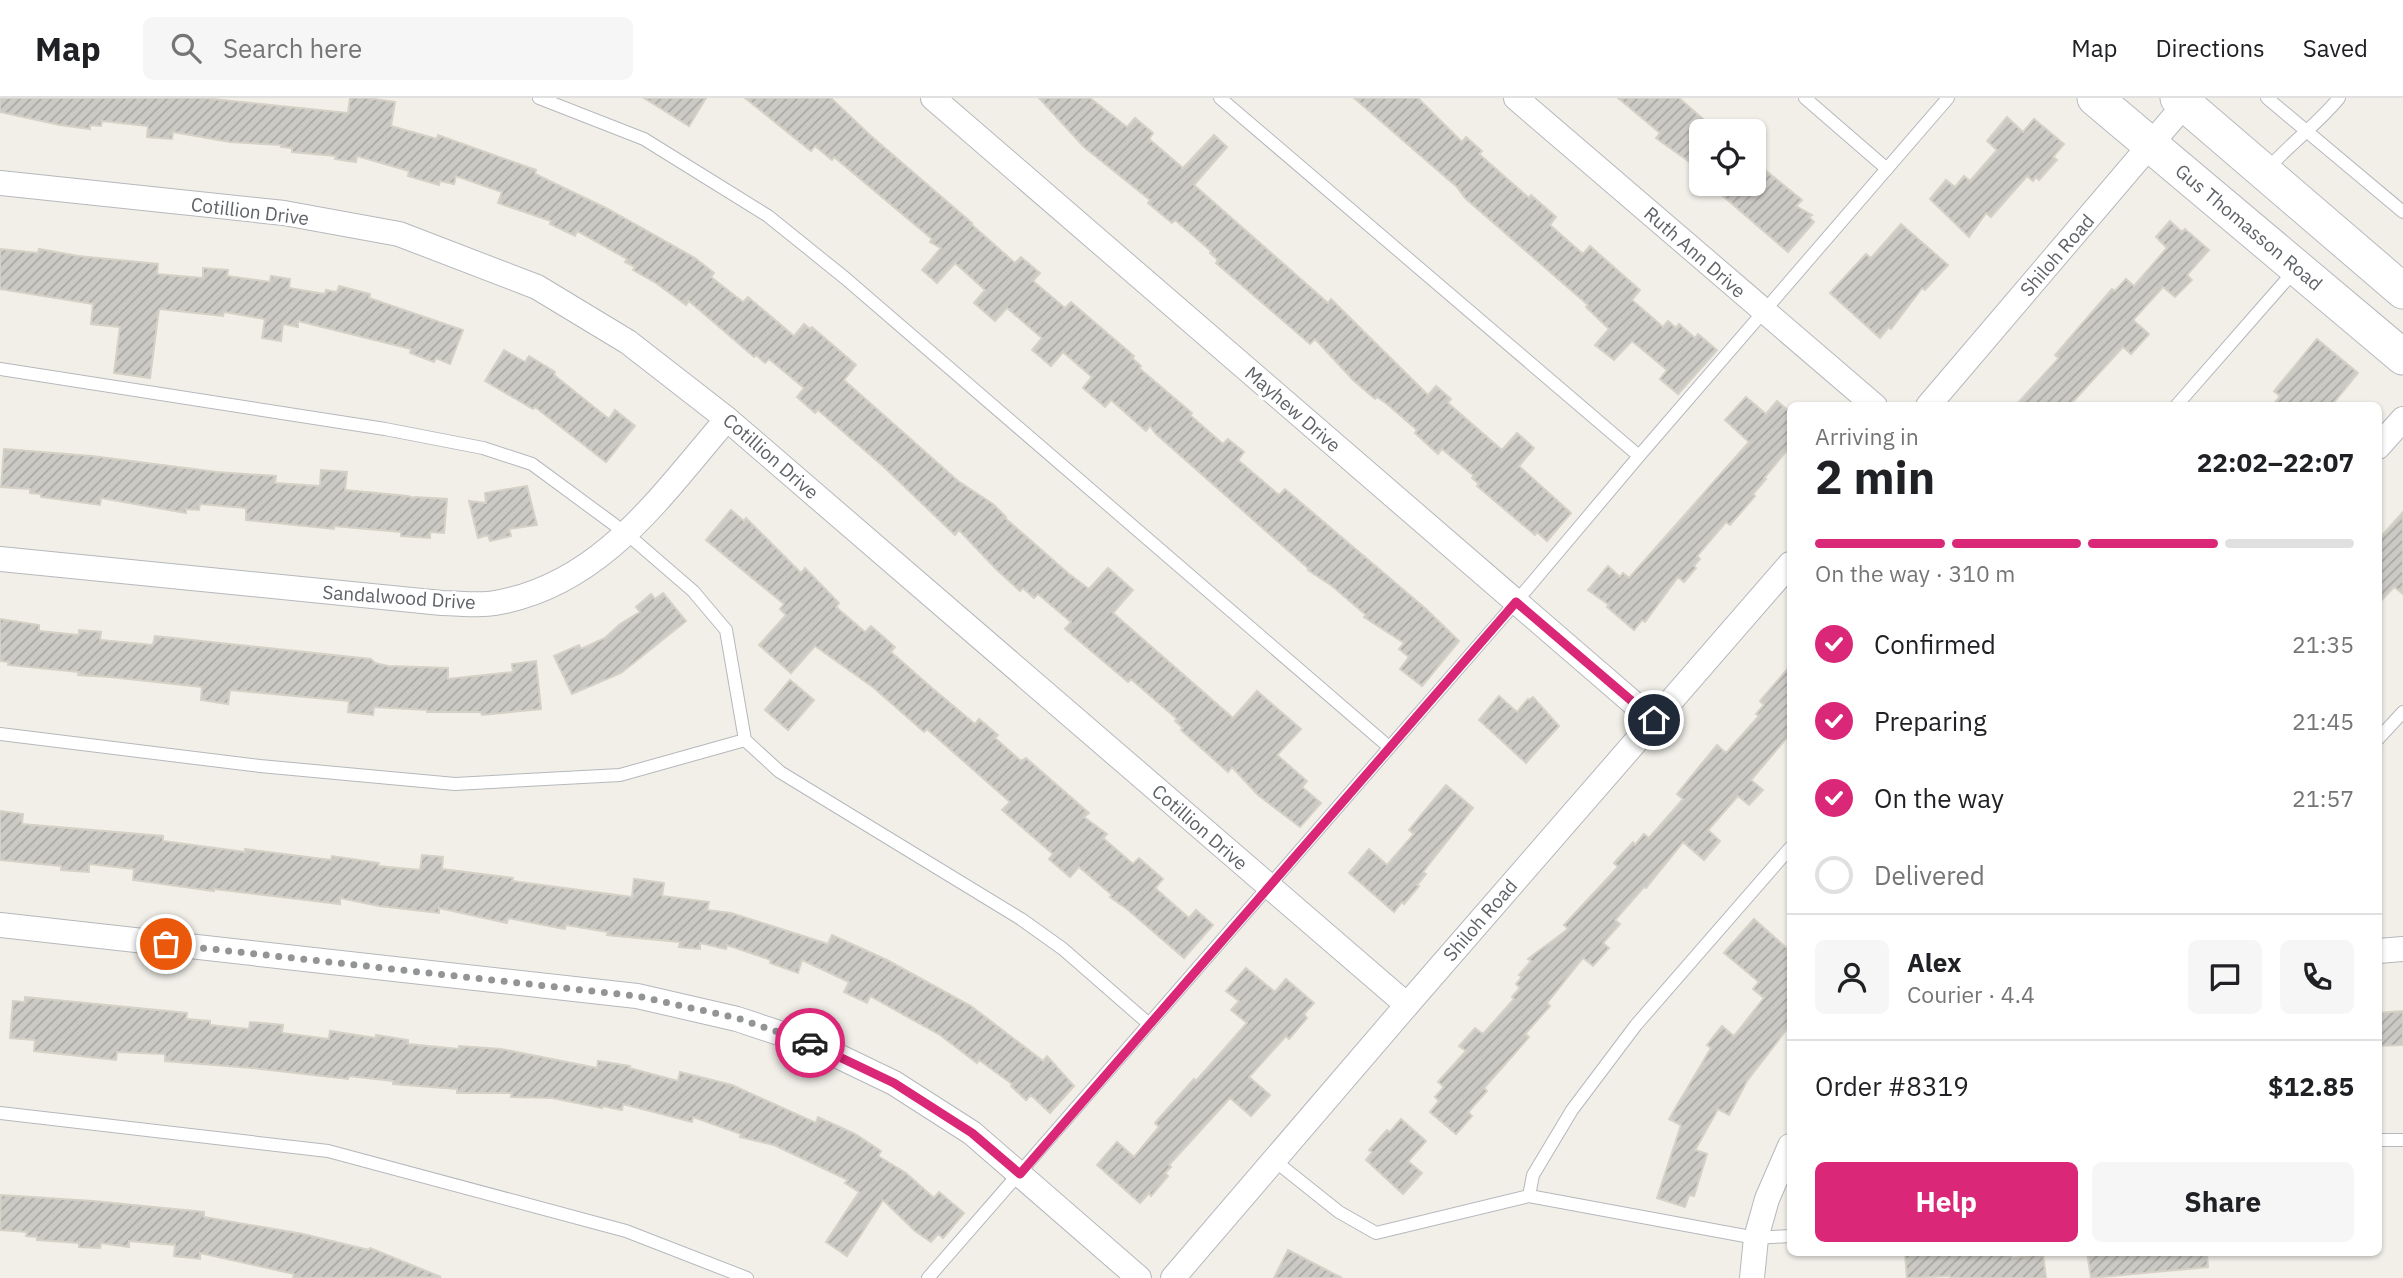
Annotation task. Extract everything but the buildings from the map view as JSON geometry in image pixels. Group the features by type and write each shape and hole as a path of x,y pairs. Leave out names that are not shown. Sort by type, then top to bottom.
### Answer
{"main road":[{"name":"Gus Thomasson Road","path":"2095,98 2403,357"},
{"path":"2184,100 2403,291"}],"street":[{"name":"Mayhew Drive","path":"933,98 1654,720"},
{"name":"Ruth Ann Drive","path":"1516,98 1870,402"},
{"name":"Shiloh Road","path":"1931,402 2151,145 2184,100"},
{"name":"Cotillion Drive","path":"0,183 284,213 399,234 537,287 628,342 727,419 1407,1005"},
{"name":"Sandalwood Drive","path":"0,559 442,603 494,603 548,588 590,565 627,534 727,419"},
{"path":"2382,443 2403,419"},
{"name":"Shiloh Road","path":"1173,1278 1787,567"},
{"path":"0,926 637,996 737,1018 815,1045 894,1083 972,1133 1139,1278"},
{"path":"2382,951 2403,949"},
{"path":"1752,1278 1756,1238 1767,1199 1787,1153"}],"lane":[{"path":"539,98 645,139 768,216 855,287 1389,747"},
{"path":"1220,98 1639,456"},
{"path":"1805,98 1887,169"},
{"path":"928,1278 1516,602 1948,98"},
{"path":"2267,98 2403,212"},
{"path":"2265,172 2283,151 2339,98"},
{"path":"2179,402 2297,267"},
{"path":"0,369 372,426 483,448 532,464 627,534 693,591 726,630 745,740 780,772 1021,919 1063,949 1149,1024"},
{"path":"2382,735 2403,712"},
{"path":"0,734 260,766 455,784 620,775 745,740"},
{"path":"1529,1196 1533,1175 1572,1110 1628,1036 1787,851"},
{"path":"0,1114 328,1151 626,1231 747,1278"},
{"path":"2382,1140 2403,1140"},
{"path":"1275,1161 1339,1212 1376,1233 1529,1196 1756,1238 1787,1236"}],"way so far":[{"path":"166,944 637,996 737,1018 810,1043"}],"route":[{"path":"810,1043 894,1083 972,1133 1020,1174 1516,602 1654,720"}]}
